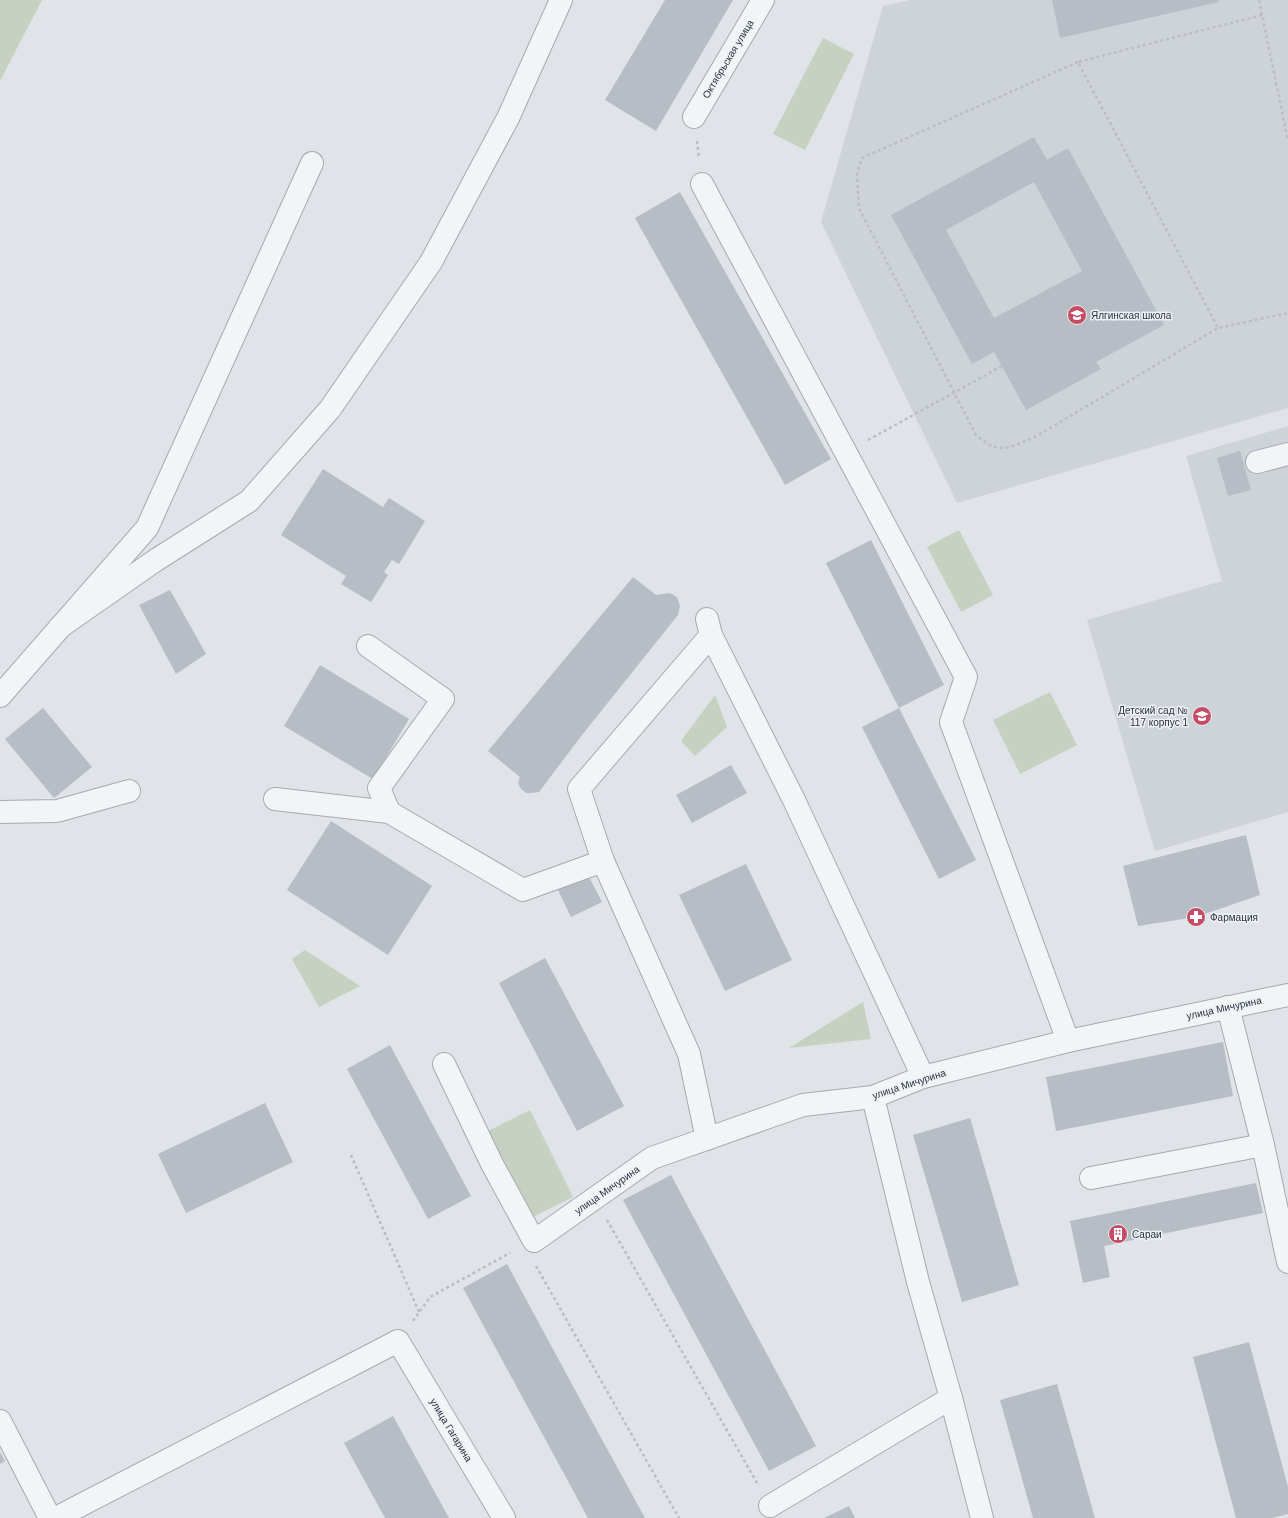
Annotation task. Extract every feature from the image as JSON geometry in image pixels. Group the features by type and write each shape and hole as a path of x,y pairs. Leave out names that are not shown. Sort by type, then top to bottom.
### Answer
{"street":[{"path":"60,627 156,560 250,501 330,409 431,262 508,118 561,0"},
{"name":"Октябрьская улица","path":"694,117 763,0"},
{"path":"0,696 147,528 312,163"},
{"path":"702,184 966,677 951,722 1068,1041"},
{"path":"1257,462 1288,454"},
{"path":"707,1139 689,1054 603,861 579,789 709,627 794,800 923,1077"},
{"path":"368,646 443,699 379,788 389,812"},
{"path":"0,812 57,811 129,792"},
{"path":"275,799 389,812 523,890 603,861"},
{"name":"улица Мичурина","path":"529,1243 652,1158 803,1105 873,1097 923,1077 1068,1041 1288,995"},
{"path":"1228,1007 1263,1145 1288,1262"},
{"path":"444,1064 529,1243"},
{"path":"873,1097 918,1282 951,1398 982,1518"},
{"path":"1091,1178 1263,1145"},
{"path":"56,1518 398,1341"},
{"name":"улица Гагарина","path":"398,1341 504,1518"},
{"path":"770,1506 951,1398"},
{"path":"0,1421 50,1518"}],"path":[{"path":"1259,0 1288,141"},
{"path":"1262,15 1078,62 862,158 857,174 859,208 976,435 987,444 1005,449 1035,437 1218,328 1288,313"},
{"path":"1078,62 1218,328"},
{"path":"694,117 702,184"},
{"path":"846,452 1002,366"},
{"path":"351,1155 419,1313"},
{"path":"597,1197 607,1221 770,1506"},
{"path":"398,1341 430,1297 529,1243 679,1518"}],"shaded area":[{"name":"Ялгинская школа","path":"910,0 1288,0 1288,408 957,503 821,222 883,6"},
{"name":"Детский сад № 117 корпус 1","path":"1288,426 1288,812 1155,851 1087,620 1222,581 1186,456"}],"green space":[{"path":"0,0 42,0 0,81"},
{"path":"823,38 854,54 805,150 773,134"},
{"path":"959,530 993,595 961,612 927,547"},
{"path":"1050,692 1077,745 1020,774 993,720"},
{"path":"715,695 727,727 695,756 681,741"},
{"path":"305,950 360,986 319,1007 292,959"},
{"path":"863,1002 871,1039 789,1048"},
{"path":"530,1110 573,1197 531,1218 488,1131"}],"building":[{"path":"665,0 733,0 656,131 605,100"},
{"path":"1052,0 1219,0 1219,2 1060,38"},
{"path":"1034,137 1047,160 1068,148 1164,325 1096,362 1101,369 1026,410 994,352 972,364 891,215","holes":["1034,182 1082,271 994,318 946,230"]},
{"path":"680,192 831,459 785,485 635,218"},
{"path":"1240,451 1251,490 1228,496 1217,458"},
{"path":"323,469 383,507 389,498 425,521 399,564 392,560 384,572 388,575 371,602 341,584 346,576 281,535"},
{"path":"871,540 944,685 899,708 826,563"},
{"path":"633,577 656,595 670,593 677,597 680,606 678,615 582,735 539,792 526,793 521,789 518,783 520,777 488,751"},
{"path":"170,590 206,654 176,674 139,605"},
{"path":"320,665 409,719 373,779 284,726"},
{"path":"43,708 92,767 54,798 5,739"},
{"path":"899,708 976,860 939,879 862,727"},
{"path":"731,765 747,793 692,823 676,795"},
{"path":"331,821 432,886 388,955 287,890"},
{"path":"1246,835 1260,895 1196,917 1138,926 1123,866"},
{"path":"746,864 792,960 725,991 679,895"},
{"path":"588,875 602,902 571,917 558,890"},
{"path":"545,958 624,1106 577,1131 499,983"},
{"path":"1223,1042 1233,1096 1056,1131 1046,1077"},
{"path":"390,1045 471,1196 428,1219 347,1069"},
{"path":"265,1103 293,1162 186,1213 158,1154"},
{"path":"970,1118 1019,1285 962,1302 913,1135"},
{"path":"671,1175 816,1446 769,1471 623,1200"},
{"name":"Сараи","path":"1256,1183 1263,1213 1104,1246 1110,1277 1083,1283 1070,1221"},
{"path":"507,1264 645,1518 588,1518 463,1288"},
{"path":"1249,1342 1288,1487 1288,1514 1272,1518 1236,1518 1193,1357"},
{"path":"1057,1384 1095,1518 1033,1518 1000,1400"},
{"path":"393,1416 449,1518 385,1518 344,1443"},
{"path":"0,1452 5,1461 0,1464"},
{"path":"849,1506 855,1518 824,1518"}],"place":[{"name":"Ялгинская школа","path":"1077,315"},
{"name":"Детский сад № 117 корпус 1","path":"1202,716"},
{"name":"Фармация","path":"1196,917"},
{"name":"Сараи","path":"1118,1234"}]}
